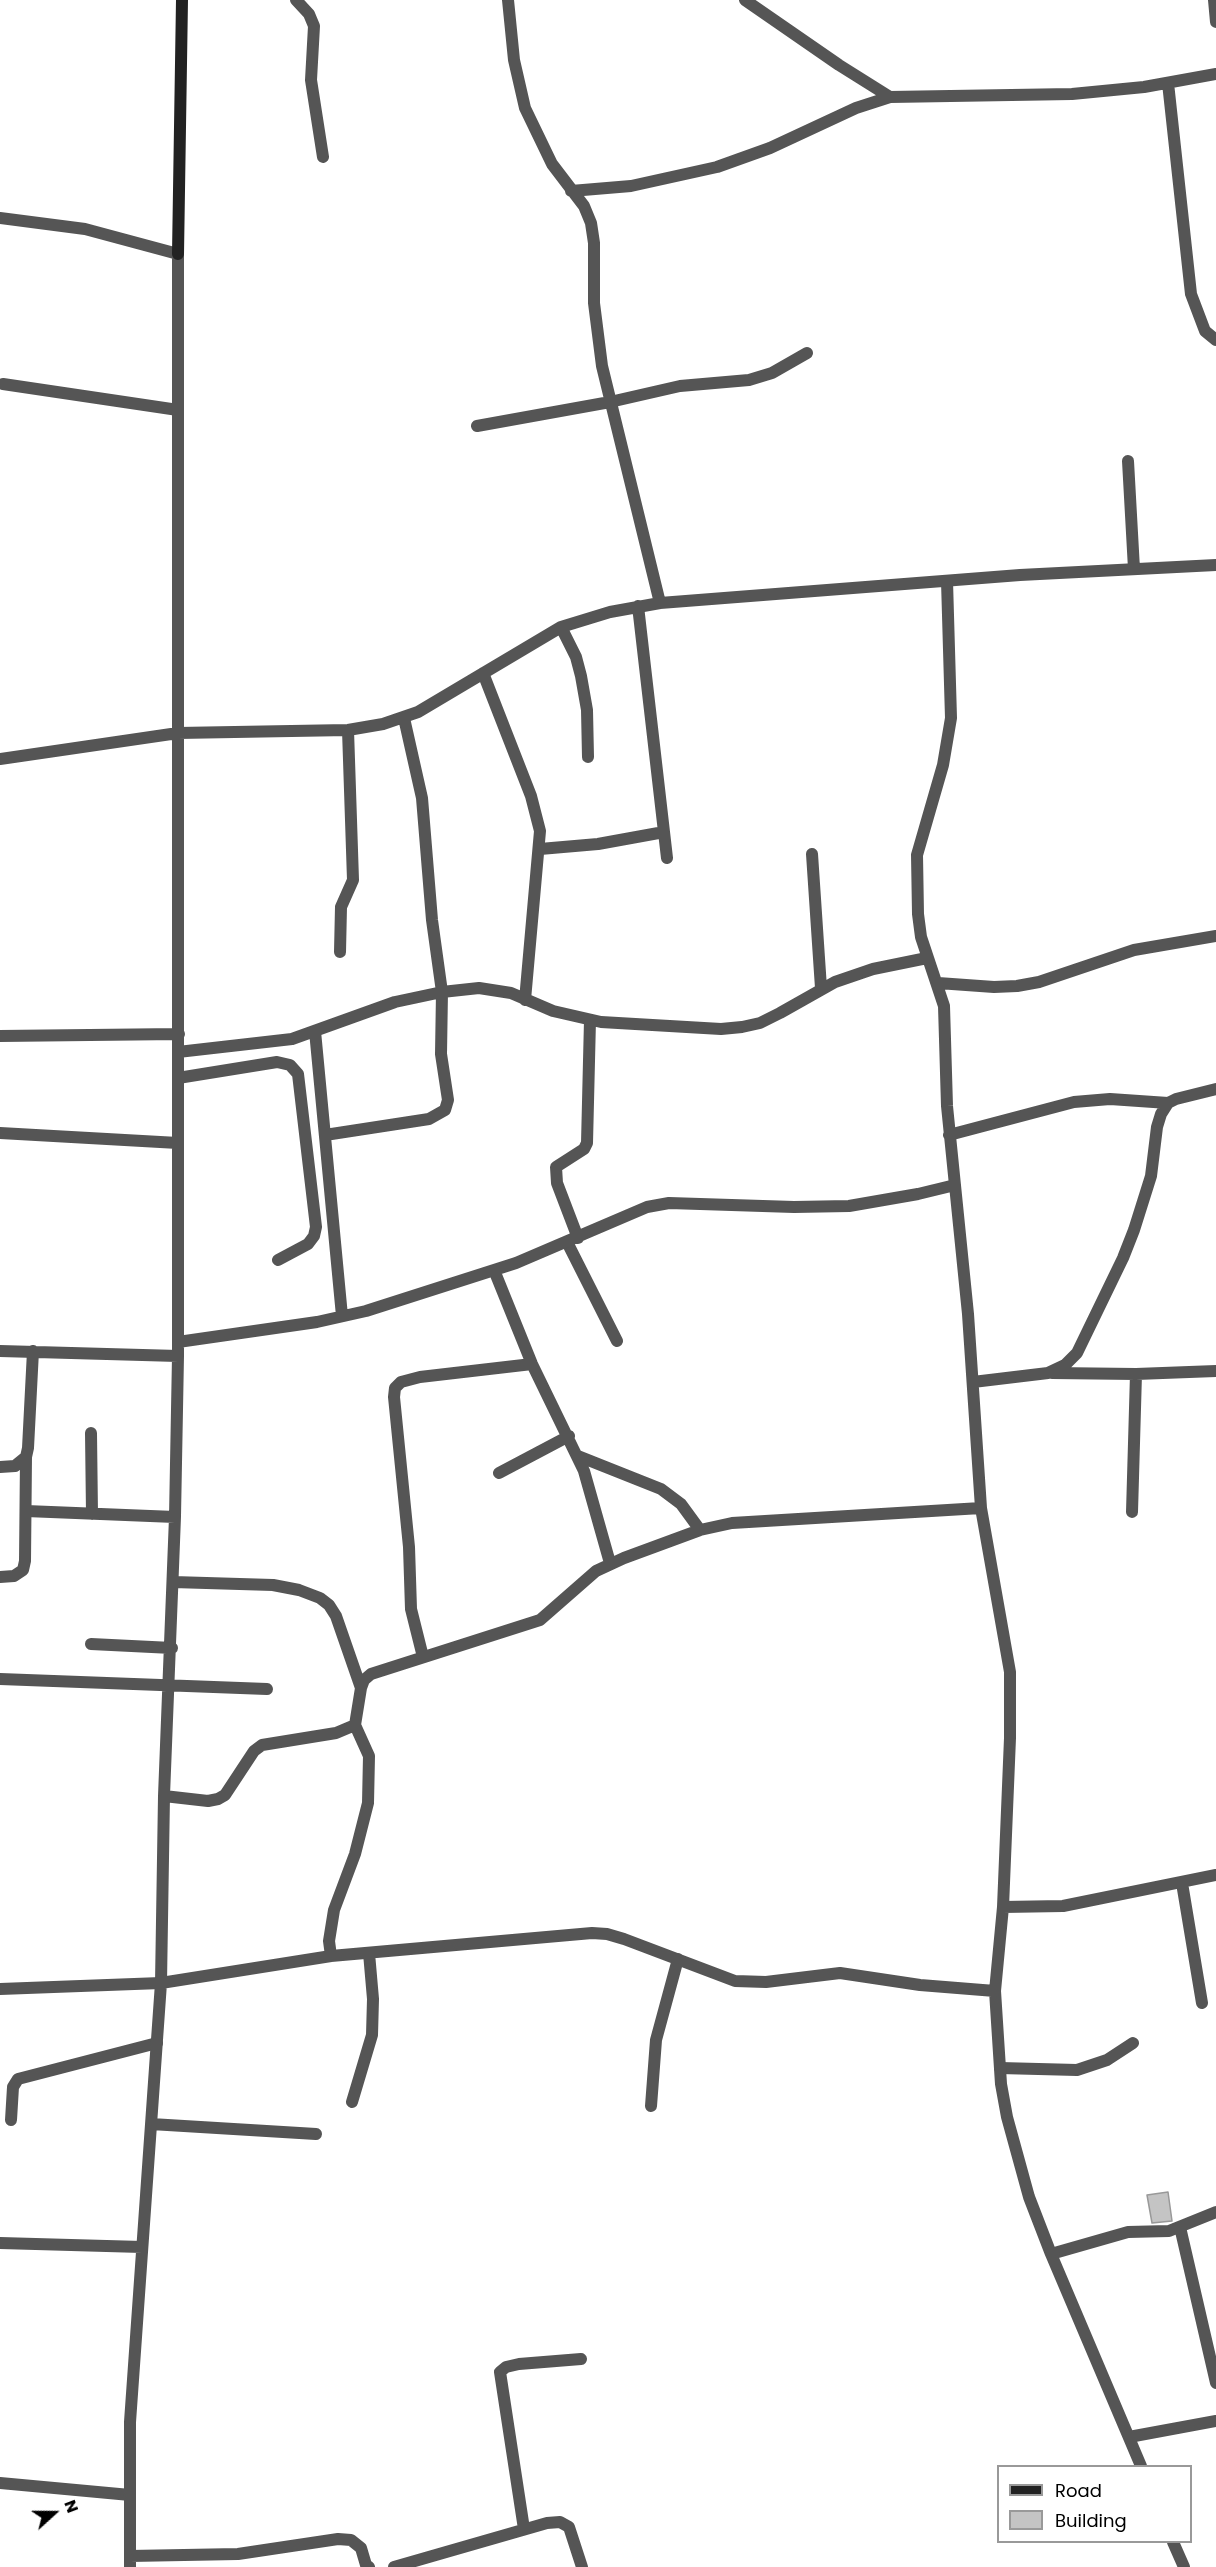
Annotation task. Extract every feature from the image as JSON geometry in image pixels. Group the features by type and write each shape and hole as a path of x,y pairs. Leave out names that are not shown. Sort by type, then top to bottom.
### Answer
{"street":[{"path":"182,0 178,254 179,1034 175,1517 172,1648 164,1796 161,1983 130,2422 130,2562 238,2554 338,2540 351,2541 361,2548 366,2565 369,2567"},
{"path":"296,0 309,14 314,26 311,80 323,157"},
{"path":"508,0 514,60 525,108 552,164 584,206 591,222 594,243 597,333 610,402 660,603"},
{"path":"745,0 838,65 890,97"},
{"path":"1214,0 1216,22"},
{"path":"571,191 631,186 717,167 770,148 856,108 890,97 1072,94 1216,74"},
{"path":"1168,82 1191,294 1204,331 1216,340"},
{"path":"0,218 85,229 178,254"},
{"path":"477,426 610,402 680,386 756,378 772,373 807,353"},
{"path":"3,384 178,410"},
{"path":"1128,461 1134,569"},
{"path":"0,759 178,733 348,730 404,718 439,701 561,627 638,606 947,581 1216,565"},
{"path":"947,581 951,718 944,765 917,855 918,914 927,958 938,983 944,1006 949,1135 973,1382 981,1508 1005,1637 1011,1693 1003,1907 995,1991 1000,2068 1007,2117 1016,2154 1050,2254 1141,2465"},
{"path":"638,606 667,858"},
{"path":"561,627 576,657 580,676 586,710 588,757"},
{"path":"483,673 537,815 540,849 525,1000"},
{"path":"325,1136 429,1119 445,1110 448,1100 441,1054 442,992 432,920 422,798 404,718"},
{"path":"340,952 341,907 353,880 348,730"},
{"path":"540,849 607,842 664,832"},
{"path":"812,854 821,988"},
{"path":"938,983 994,987 1017,986 1054,977 1134,950 1216,936"},
{"path":"178,1052 292,1039 395,1002 442,992 479,988 511,993 553,1011 590,1020 631,1025 721,1029 742,1027 760,1023 821,988 873,969 927,958"},
{"path":"590,1020 587,1143 584,1149 556,1167 556,1175 572,1240 617,1341"},
{"path":"315,1031 342,1316"},
{"path":"0,1036 179,1034"},
{"path":"178,1078 276,1062 290,1065 298,1074 316,1227 314,1236 308,1244 278,1260"},
{"path":"949,1135 1074,1102 1110,1099 1168,1103 1216,1089"},
{"path":"1048,1373 1065,1365 1077,1353 1123,1258 1150,1176 1156,1126 1168,1103"},
{"path":"0,1133 178,1143"},
{"path":"178,1342 317,1322 342,1316 494,1270 572,1240 647,1207 669,1203 794,1207 849,1206 955,1185"},
{"path":"494,1270 532,1364 569,1436 584,1471 610,1563"},
{"path":"0,1351 178,1356"},
{"path":"0,1577 14,1576 22,1570 25,1562 26,1457 33,1351"},
{"path":"423,1657 411,1608 409,1547 395,1388 401,1382 420,1377 532,1364"},
{"path":"973,1382 1048,1373 1136,1374 1216,1371"},
{"path":"1132,1512 1136,1374"},
{"path":"91,1433 92,1514"},
{"path":"499,1473 569,1436"},
{"path":"578,1456 661,1489 681,1504 700,1530"},
{"path":"0,1467 15,1466 26,1457"},
{"path":"331,1956 329,1941 334,1910 363,1827 370,1783 369,1756 355,1725 361,1688 364,1680 371,1674 540,1620 596,1571 610,1563 700,1530 732,1523 981,1508"},
{"path":"26,1511 175,1517"},
{"path":"173,1582 273,1585 299,1590 320,1598 329,1605 343,1631 361,1688"},
{"path":"91,1644 172,1648"},
{"path":"0,1679 267,1689"},
{"path":"164,1796 218,1800 225,1795 254,1751 262,1745 336,1733 355,1725"},
{"path":"1003,1907 1063,1906 1216,1875"},
{"path":"1182,1883 1202,2003"},
{"path":"0,1989 161,1983 331,1956 592,1933 624,1939 742,1982 766,1983 840,1973 920,1985 995,1991"},
{"path":"352,2102 372,2035 374,2015 369,1953"},
{"path":"651,2106 656,2040 678,1959"},
{"path":"11,2120 12,2093 18,2079 157,2043"},
{"path":"1000,2068 1077,2070 1107,2060 1133,2043"},
{"path":"151,2124 316,2134"},
{"path":"1050,2254 1122,2233 1161,2232 1216,2212"},
{"path":"1180,2227 1216,2383"},
{"path":"0,2243 142,2247"},
{"path":"524,2529 500,2373 506,2367 519,2364 581,2359"},
{"path":"1129,2437 1216,2421"},
{"path":"0,2483 130,2495"},
{"path":"394,2567 524,2529 560,2522 569,2527 582,2567"},
{"path":"1174,2543 1184,2567"}],"building":[{"path":"1168,2192 1172,2221 1152,2223 1147,2195"}]}
